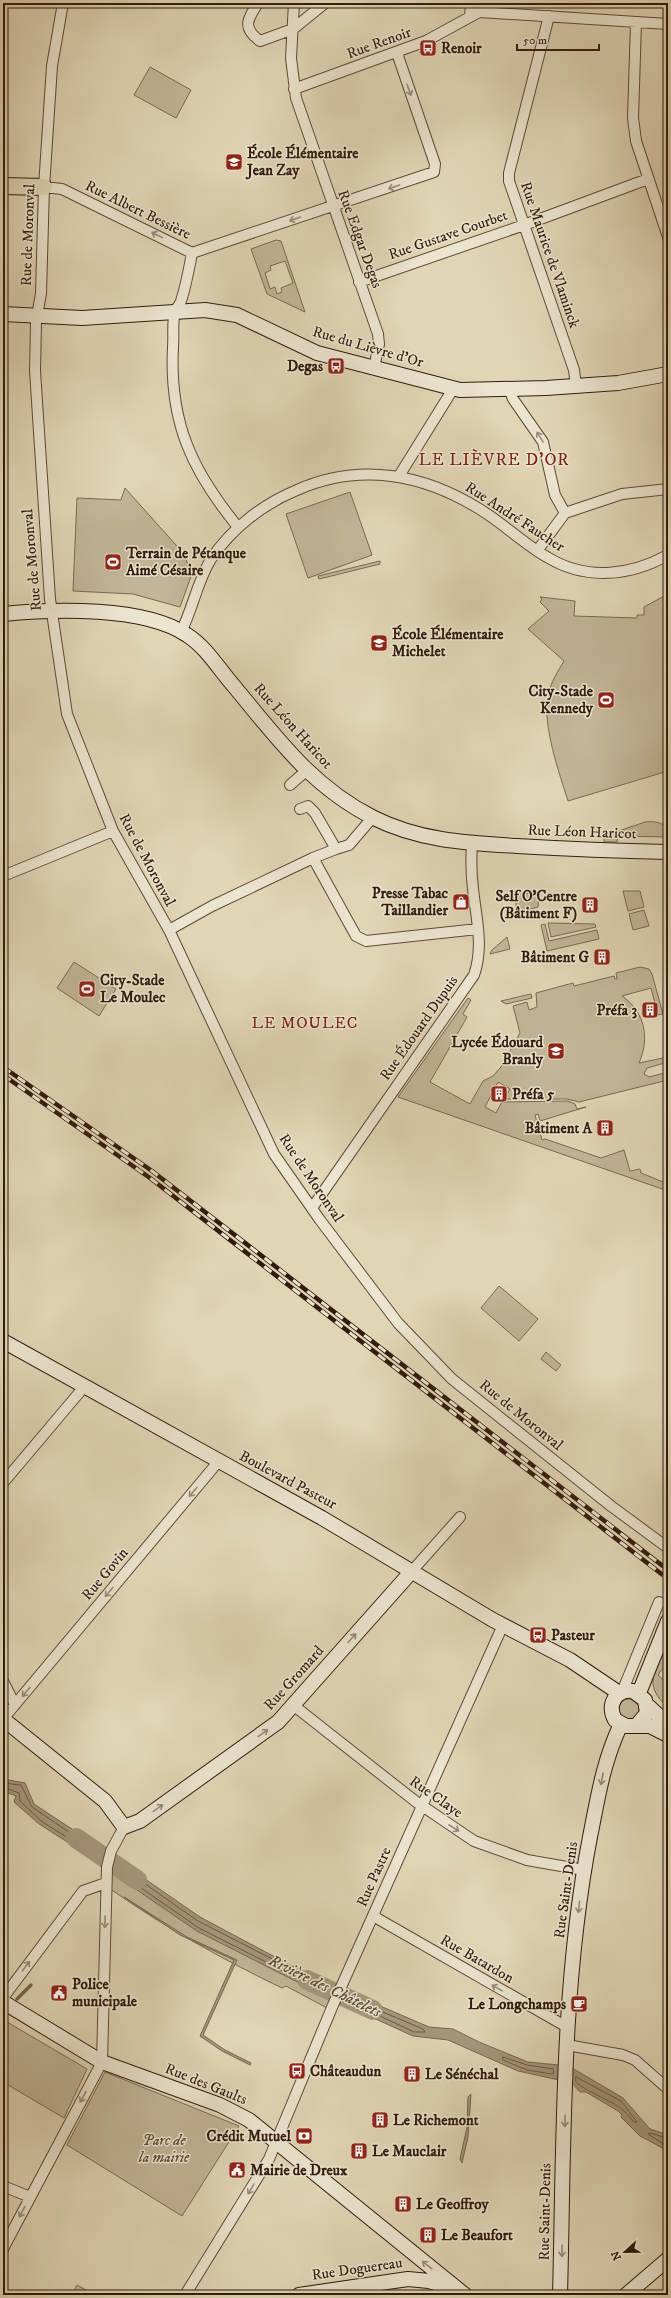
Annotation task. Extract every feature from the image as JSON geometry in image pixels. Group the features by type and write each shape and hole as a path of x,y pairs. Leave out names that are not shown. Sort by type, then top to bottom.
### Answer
{"main road":[{"path":"3,186 44,187"}],"street":[{"name":"Rue de Moronval","path":"63,3 52,66 44,187 38,317 36,322 35,371 42,505 52,612 67,714 113,831 168,930 274,1154 369,1288 398,1323 452,1379 611,1506 668,1548"},
{"path":"258,3 250,16 247,27 250,34 260,42 293,30 325,3"},
{"name":"Rue Edgar Degas","path":"294,3 291,58 294,89 332,206 379,340 374,368"},
{"path":"470,3 470,17"},
{"name":"Rue Renoir","path":"294,89 397,53 440,34 479,12 668,24"},
{"name":"Rue Maurice de Vlaminck","path":"549,16 509,173 510,185 574,370 576,386"},
{"path":"636,22 633,118 636,141 668,237"},
{"name":"Rue Albert Bessière","path":"44,187 62,189 192,253 435,171 435,164 397,53"},
{"name":"Rue Gustave Courbet","path":"359,282 524,225 648,178"},
{"path":"192,253 182,300 175,312 173,378 179,424 189,454 200,475 215,498 238,527"},
{"name":"Rue du Lièvre d'Or","path":"7,314 38,317 82,318 205,310 237,315 317,353 453,389 509,389 576,386 618,383 668,374"},
{"path":"399,476 453,389"},
{"path":"509,389 513,399 543,442 555,495 565,513"},
{"name":"Rue André Faucher","path":"181,632 206,569 221,547 238,527 274,501 322,480 358,474 399,476 461,498 499,522 537,550 561,565 599,573 637,569 668,555"},
{"path":"537,550 565,513 622,494 668,489"},
{"name":"Rue Léon Haricot","path":"3,614 86,611 119,614 147,620 181,632 193,640 205,652 306,771 333,792 373,817 422,836 472,843 668,852"},
{"path":"290,785 306,771"},
{"path":"300,809 308,806 315,813 336,849"},
{"path":"168,930 212,906 313,858 349,845 373,817"},
{"path":"3,876 113,831"},
{"name":"Rue Édouard Dupuis","path":"312,1208 472,978 477,959 478,929 471,870 472,843"},
{"path":"313,858 356,936 366,941 478,929"},
{"name":"Boulevard Pasteur","path":"3,1341 218,1462 322,1518 503,1625 554,1652 621,1692"},
{"path":"3,1483 84,1386"},
{"name":"Rue Govin","path":"3,1719 218,1462"},
{"name":"Rue Gromard","path":"124,1827 140,1821 278,1722 460,1517"},
{"path":"659,1602 621,1692 611,1706 615,1720 621,1724 626,1726 637,1725 655,1728 668,1735"},
{"path":"639,1693 668,1621"},
{"name":"Rue Pastre","path":"185,2295 270,2159 341,1986 503,1625"},
{"name":"Boulevard Pasteur","path":"554,1652 592,1682 611,1706"},
{"path":"3,1681 15,1706"},
{"path":"621,1692 629,1690 639,1693 647,1705 668,1724"},
{"name":"Rue Claye","path":"293,1705 422,1806 474,1841 527,1860 584,1870"},
{"path":"637,1725 645,1718 647,1705"},
{"path":"3,1719 105,1801 124,1827 112,1851 107,1868 102,2062 3,2249"},
{"name":"Rue Saint-Denis","path":"560,2295 567,2027 584,1870 605,1761 621,1724"},
{"path":"3,1998 83,1891 106,1883"},
{"name":"Rue Batardon","path":"373,1916 567,2027"},
{"name":"Rue des Gaults","path":"3,2002 102,2062 220,2105 249,2120 461,2292"},
{"path":"567,2045 623,2056 635,2060 668,2089"},
{"path":"3,2186 30,2197"},
{"path":"626,2295 668,2259"},
{"name":"Rue Doguereau","path":"299,2295 408,2279 429,2281 461,2292"}],"green space":[{"path":"150,67 191,90 176,118 134,95"},
{"path":"276,240 281,241 305,312 267,294 251,249","holes":["285,261 293,283 281,288 282,292 277,294 275,287 270,289 265,273 271,270 270,266"]},
{"path":"125,488 184,554 188,565 194,568 180,607 133,594 73,591 77,498 121,500"},
{"path":"350,492 372,555 308,578 286,514"},
{"path":"380,561 380,564 319,579 318,576"},
{"path":"668,594 668,771 568,801 552,748 547,720 548,695 555,677 564,661 528,629 549,611 540,602 542,599 540,597 575,601 574,616 637,618 637,615 644,615 644,607"},
{"path":"645,822 657,822 663,824 668,828 668,837 618,836 617,842 604,842 604,836"},
{"path":"623,891 640,891 644,907 628,911"},
{"path":"539,893 538,907 516,913 516,894"},
{"path":"644,910 649,926 633,930 629,914"},
{"path":"548,923 595,924 596,927 551,937"},
{"path":"545,924 549,941 597,930 599,939 547,951 541,925"},
{"path":"507,937 510,949 490,954 492,950"},
{"name":"City-Stade Le Moulec","path":"74,962 116,989 99,1016 57,988"},
{"path":"640,967 649,969 652,974 663,1014 658,1015 651,988 622,996 630,1002 636,1010 643,1026 645,1035 639,1063 668,1057 668,1062 647,1068 644,1074 649,1077 668,1072 668,1080 579,1102 567,1099 504,1099 510,1089 498,1082 485,1107 496,1113 502,1102 568,1101 575,1104 577,1109 586,1107 540,1121 538,1114 535,1115 542,1140 545,1139 601,1158 624,1150 630,1171 640,1169 641,1173 668,1184 668,1191 398,1097 468,998 471,1000 463,1014 467,1017 430,1082 470,1104 483,1081 493,1076 501,1067 520,1033 513,1006 527,1002 529,1010 537,1007 536,993 573,983 574,986 614,976 615,979 617,979 616,973"},
{"path":"531,994 532,998 506,1004 501,1001"},
{"path":"499,1286 538,1319 519,1341 481,1308"},
{"path":"546,1352 561,1365 556,1371 541,1359"},
{"path":"668,1641 668,1661 658,1675 668,1684 668,1707 655,1691 653,1676"},
{"path":"629,1699 636,1702 639,1709 636,1716 629,1719 622,1716 619,1709 622,1702"},
{"path":"111,1864 177,1914 333,1995 327,2008 286,1986 282,1988 215,1954 151,1916 109,1888"},
{"path":"7,2022 87,2069 64,2118 3,2082 3,2027"},
{"name":"Parc de la mairie","path":"105,2072 239,2126 182,2216 67,2145"},
{"path":"77,2285 95,2295 72,2295"}],"water":[{"path":"3,1779 25,1783 34,1804 102,1849 94,1859 39,1824 14,1802 16,1796 3,1791"},
{"path":"116,1859 200,1917 290,1965 334,1986 329,1998 197,1931 112,1873"},
{"path":"124,1897 187,1937 237,1960 203,2035 225,2050 251,2063 250,2065 222,2051 200,2036 234,1960 180,1935"},
{"path":"350,1993 429,2027 453,2029 479,2042 528,2062 559,2065 559,2080 518,2071 448,2040 413,2036 345,2005"},
{"path":"572,2068 623,2098 650,2129 668,2135 668,2151 640,2136 621,2117 622,2115 618,2111 586,2092 580,2092 572,2083"},
{"path":"471,2094 468,2137 462,2163 460,2159 467,2127 468,2097"}],"waterway":[{"name":"Rivière des Châtelets","path":"76,1838 137,1880"},
{"name":"Rivière des Châtelets","path":"307,1980 373,2010"},
{"path":"17,1999 31,1985"}],"railway":[{"path":"3,1067 152,1171 668,1570"},
{"path":"3,1075 150,1178 668,1579"}],"place":[{"name":"Renoir","path":"428,48"},
{"name":"École Élémentaire Jean Zay","path":"234,162"},
{"name":"Degas","path":"336,366"},
{"name":"Terrain de Pétanque Aimé Césaire","path":"113,562"},
{"name":"École Élémentaire Michelet","path":"379,643"},
{"name":"City-Stade Kennedy","path":"606,700"},
{"name":"Presse Tabac Taillandier","path":"461,902"},
{"name":"Self O'Centre (Bâtiment F)","path":"590,905"},
{"name":"Bâtiment G","path":"602,957"},
{"name":"City-Stade Le Moulec","path":"87,989"},
{"name":"Préfa 3","path":"650,1010"},
{"name":"Lycée Édouard Branly","path":"556,1051"},
{"name":"Préfa 5","path":"499,1094"},
{"name":"Bâtiment A","path":"605,1128"},
{"name":"Pasteur","path":"538,1635"},
{"name":"Police municipale","path":"59,1993"},
{"name":"Le Longchamps","path":"579,2004"},
{"name":"Châteaudun","path":"297,2071"},
{"name":"Le Sénéchal","path":"412,2074"},
{"name":"Le Richemont","path":"380,2120"},
{"name":"Crédit Mutuel","path":"304,2136"},
{"name":"Le Mauclair","path":"359,2151"},
{"name":"Mairie de Dreux","path":"237,2170"},
{"name":"Le Geoffroy","path":"403,2204"},
{"name":"Le Beaufort","path":"428,2235"}],"district":[{"name":"LE LIÈVRE D'OR","path":"494,460"},
{"name":"LE MOULEC","path":"305,1023"}]}
